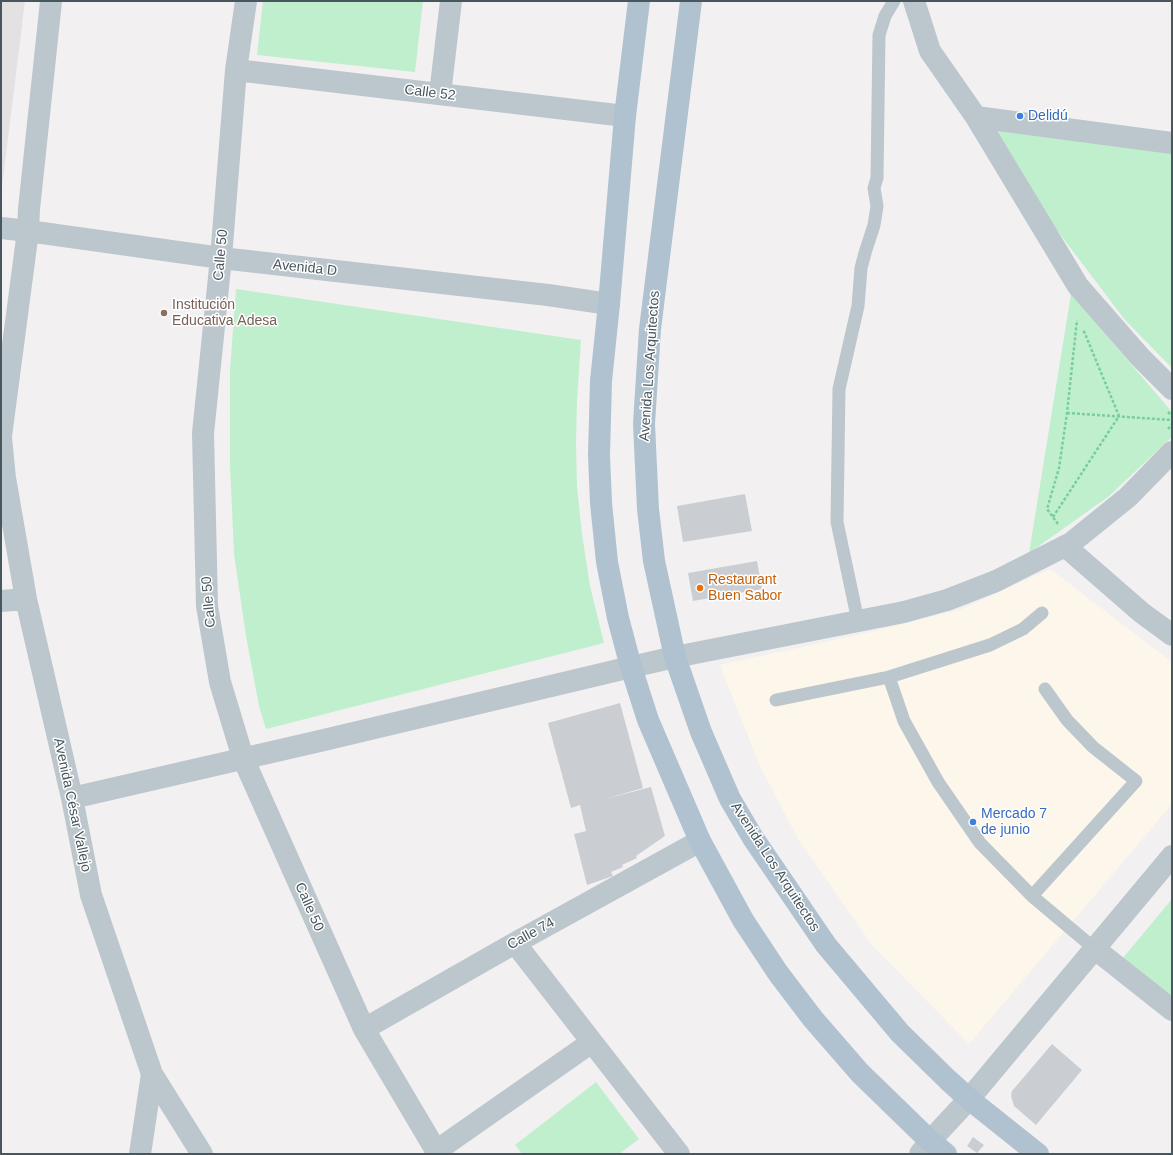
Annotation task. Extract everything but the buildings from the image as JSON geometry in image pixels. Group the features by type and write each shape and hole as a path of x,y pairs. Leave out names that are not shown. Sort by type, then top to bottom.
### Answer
{"main road":[{"path":"638,1 625,116 601,381 598,455 600,503 608,562 618,618 631,667 648,720 700,841 743,920 778,973 813,1019 860,1073 932,1150"},
{"name":"Avenida Los Arquitectos","path":"691,1 650,329 644,424 648,509 654,561 675,657 701,732 730,798 753,838 826,945 900,1033 968,1099 1038,1154"}],"street":[{"name":"Avenida César Vallejo","path":"50,1 28,231 1,437 5,478 26,599 72,798 91,895 152,1074 202,1154"},
{"name":"Calle 50","path":"246,1 236,70 221,258 203,433 207,606 220,682 244,758 364,1029 437,1153"},
{"path":"440,94 451,1"},
{"path":"914,1 930,51 976,117 1078,286 1140,357 1172,389"},
{"name":"Calle 52","path":"236,70 625,116"},
{"path":"976,117 1172,143"},
{"name":"Avenida D","path":"1,228 221,258 548,295 609,304"},
{"path":"72,798 675,657 904,612 947,600 996,581 1071,543 1128,497 1172,452"},
{"path":"1065,546 1142,613 1172,635"},
{"path":"1,601 26,599"},
{"name":"Calle 74","path":"364,1029 515,943 700,841"},
{"path":"932,1150 968,1099 1172,856"},
{"path":"515,943 592,1042 673,1152"},
{"path":"1095,949 1172,1010"},
{"path":"437,1153 592,1042"},
{"path":"140,1154 152,1074"}],"lane":[{"path":"858,621 837,522 839,389 858,306 861,268 874,225 877,206 874,188 877,178 879,35 885,16 894,1"},
{"path":"776,700 889,677 990,645 1023,629 1042,613"},
{"path":"889,677 904,721 938,782 980,843 1032,896 1095,949"},
{"path":"1032,896 1136,781 1093,747 1067,720 1045,689"}],"path":[{"path":"1046,509 1058,468 1067,413 1078,315 1120,416"},
{"path":"1067,413 1172,420"},
{"path":"1052,517 1120,416"}],"shaded area":[{"path":"1,1 25,1 1,195"},
{"name":"Mercado 7 de junio","path":"1050,569 1172,662 1172,804 969,1044 872,945 798,839 759,764 720,665 875,631 962,609"}],"green space":[{"path":"263,1 423,1 415,72 257,55"},
{"path":"988,125 1172,147 1172,368 1125,320 1050,221"},
{"path":"236,289 581,340 577,400 577,487 590,586 604,643 266,729 259,706 246,636 234,554 230,465 230,371"},
{"path":"1071,294 1172,412 1172,437 1108,497 1029,553"},
{"path":"1172,899 1172,1001 1122,959"},
{"path":"596,1082 639,1139 619,1154 522,1154 515,1145"}],"place":[{"name":"Delidú","path":"1020,116"},
{"name":"Institución Educativa Adesa","path":"164,313"},
{"name":"Restaurant Buen Sabor","path":"700,588"},
{"name":"Mercado 7 de junio","path":"973,822"}]}
